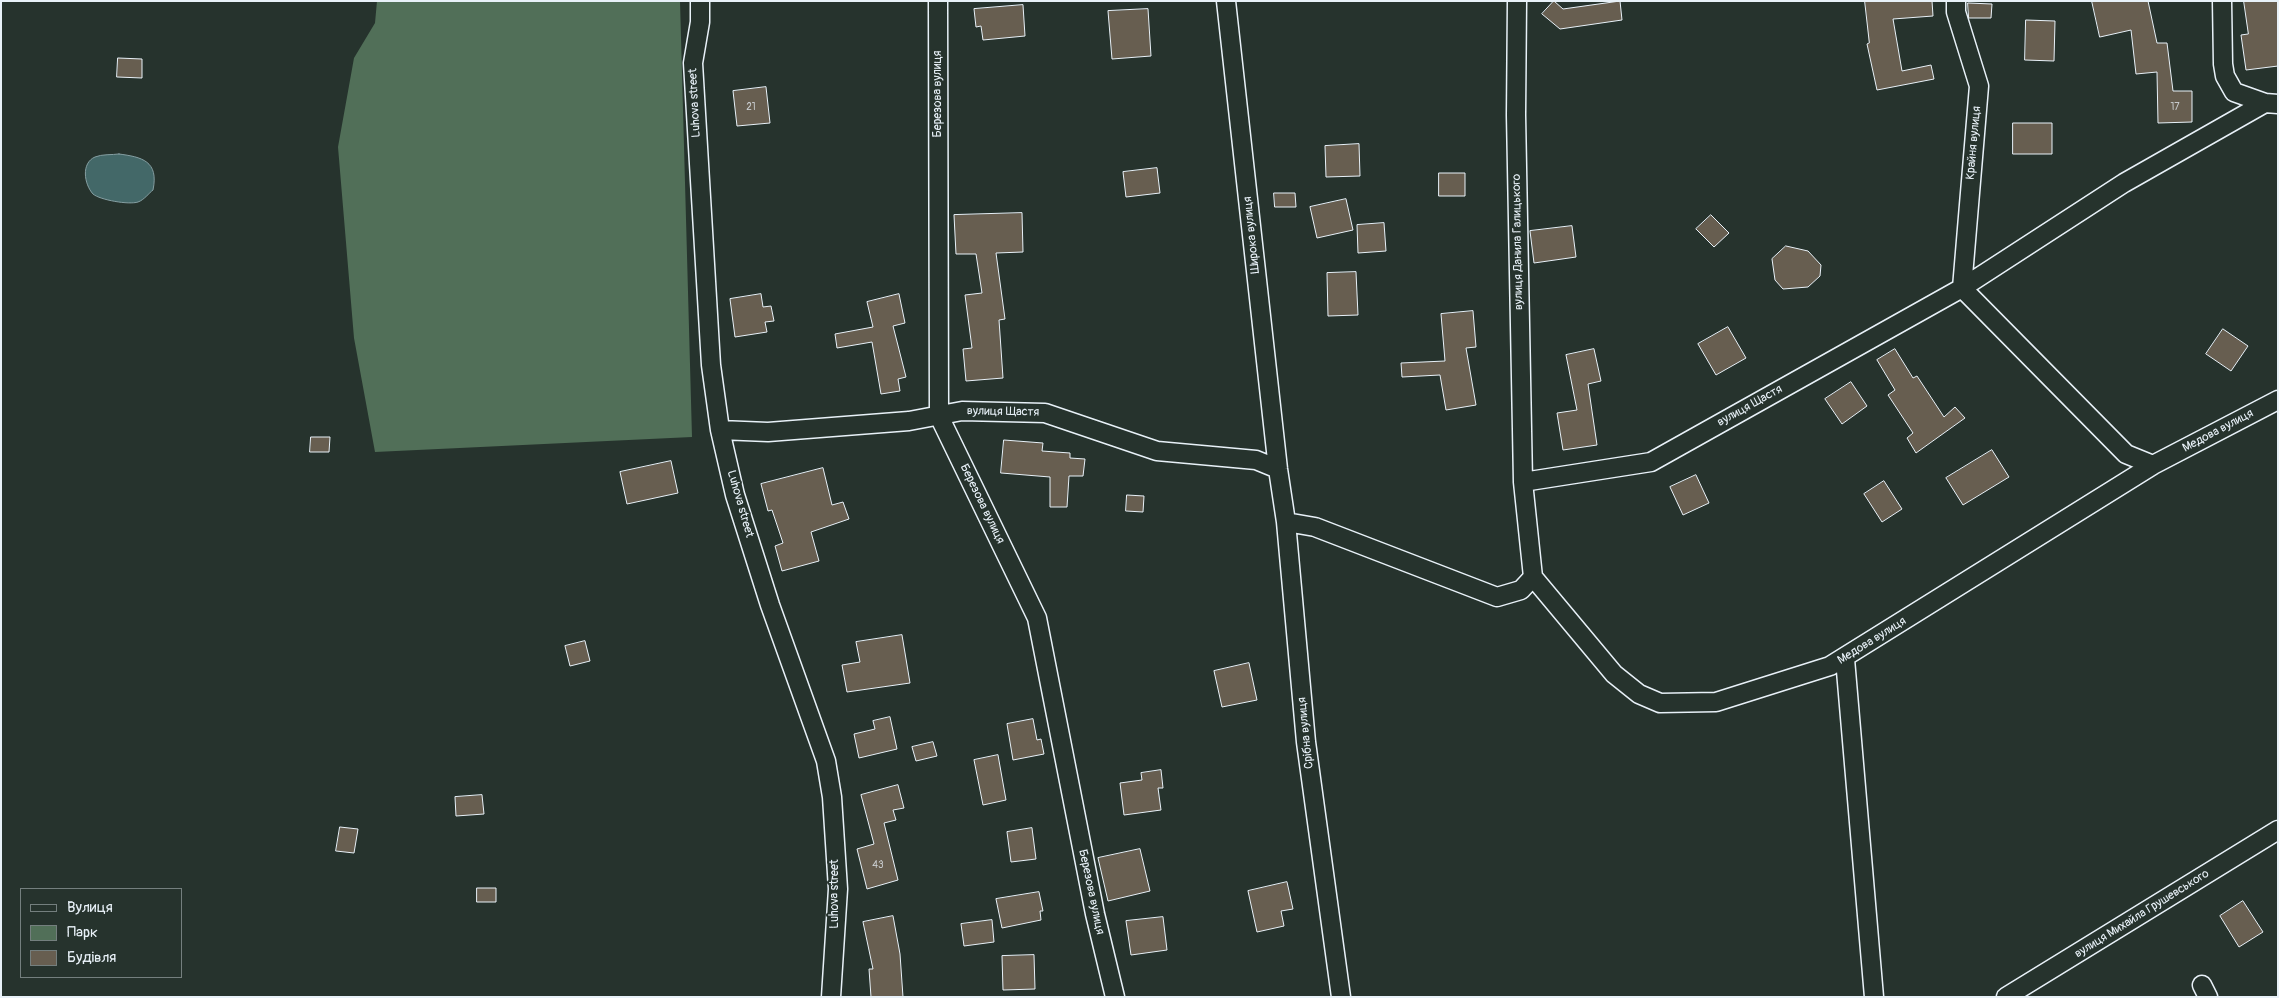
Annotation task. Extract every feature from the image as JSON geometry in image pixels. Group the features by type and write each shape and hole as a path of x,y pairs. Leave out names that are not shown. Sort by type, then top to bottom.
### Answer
{"street":[{"name":"Luhova street","path":"700,1 700,22 693,63 711,365 720,430 735,495 764,586 826,761 832,797 838,889 831,997"},
{"name":"Березова вулиця","path":"938,1 939,416 1037,618 1095,914 1115,997"},
{"name":"Широка вулиця","path":"1226,1 1278,468"},
{"name":"вулиця Данила Галицького","path":"1517,1 1516,115 1524,482"},
{"name":"Крайня вулиця","path":"1956,1 1956,12 1979,86 1962,288"},
{"path":"2222,1 2225,76 2234,92 2271,104"},
{"name":"вулиця Щастя","path":"1524,482 1651,462 1962,288 2124,182 2271,104"},
{"path":"1962,288 2126,454 2153,465"},
{"name":"Медова вулиця","path":"1533,577 1614,674 1639,694 1660,703 1716,702 1830,666 1845,659 2153,465 2278,400"},
{"name":"вулиця Щастя","path":"720,430 778,431 909,421 962,411 1046,413 1157,451 1256,460 1278,468"},
{"name":"Срібна вулиця","path":"1278,468 1286,522 1306,742 1341,997"},
{"path":"1286,522 1315,526 1497,596 1521,590 1533,577 1524,482"},
{"path":"1845,659 1874,997"},
{"name":"вулиця Михайла Грушевського","path":"2006,997 2278,830"}],"green space":[{"path":"377,1 680,1 692,437 375,452 354,338 338,147 354,58 375,23"}],"water":[{"path":"119,154 141,159 151,167 154,180 153,190 138,202 122,202 102,198 93,194 88,185 85,174 91,160 101,155"}],"building":[{"path":"1554,1 1563,9 1620,1 1622,20 1560,29 1542,14"},
{"path":"1865,1 1932,1 1933,16 1893,19 1902,71 1931,65 1934,79 1877,90 1867,44 1869,43"},
{"path":"2092,1 2148,1 2157,43 2167,43 2173,91 2192,91 2192,122 2158,123 2157,72 2136,74 2131,30 2100,37"},
{"path":"2244,1 2278,1 2278,66 2246,70 2241,35 2248,34"},
{"path":"1968,3 1992,4 1991,18 1969,18"},
{"path":"1023,5 1025,36 983,40 981,26 976,27 974,9"},
{"path":"1148,9 1151,56 1112,59 1108,11"},
{"path":"2026,20 2055,21 2054,61 2025,60"},
{"path":"118,58 142,59 142,78 117,77"},
{"path":"766,87 770,123 737,126 733,91"},
{"path":"2013,123 2052,123 2052,154 2013,154"},
{"path":"1359,144 1360,176 1326,177 1325,146"},
{"path":"1157,168 1160,193 1126,197 1123,172"},
{"path":"1439,173 1465,173 1465,196 1439,196"},
{"path":"1274,193 1295,193 1296,207 1275,207"},
{"path":"1346,199 1353,230 1317,238 1310,207"},
{"path":"1022,213 1023,252 996,253 1005,319 999,320 1003,378 966,381 963,349 972,348 965,295 982,293 976,254 956,254 954,215"},
{"path":"1711,215 1729,233 1714,247 1696,229"},
{"path":"1384,223 1386,251 1358,253 1357,225"},
{"path":"1572,226 1576,257 1534,263 1530,231"},
{"path":"1786,246 1808,251 1821,265 1820,276 1808,287 1783,289 1775,280 1772,259"},
{"path":"1356,272 1358,315 1328,316 1327,273"},
{"path":"761,294 763,307 771,306 774,321 765,322 767,332 735,337 730,299"},
{"path":"899,294 905,323 893,326 906,377 898,379 900,391 881,394 872,342 837,348 835,334 873,327 867,302"},
{"path":"1473,311 1476,347 1466,348 1476,405 1446,410 1440,375 1402,377 1401,363 1445,361 1441,314"},
{"path":"1728,327 1746,358 1716,375 1698,344"},
{"path":"2223,329 2248,346 2231,371 2206,354"},
{"path":"1594,349 1601,381 1588,384 1597,445 1563,450 1557,413 1577,410 1566,355"},
{"path":"1895,349 1913,378 1917,376 1944,417 1955,407 1965,418 1916,453 1907,438 1913,433 1888,395 1895,390 1877,360"},
{"path":"1851,382 1867,406 1842,424 1825,399"},
{"path":"311,437 330,437 329,452 310,452"},
{"path":"1004,440 1043,443 1042,451 1070,453 1070,458 1085,459 1083,476 1069,476 1067,507 1050,507 1050,477 1001,473"},
{"path":"1992,450 2009,477 1963,505 1946,478"},
{"path":"671,461 678,493 627,504 620,472"},
{"path":"823,468 832,505 843,502 849,519 811,532 819,561 782,571 775,546 783,543 772,510 768,511 761,484"},
{"path":"1696,475 1709,503 1683,515 1670,487"},
{"path":"1884,481 1902,509 1882,522 1864,494"},
{"path":"1127,495 1144,496 1143,512 1126,511"},
{"path":"902,635 910,683 847,692 842,665 860,662 856,642"},
{"path":"585,641 590,661 570,666 565,646"},
{"path":"1249,663 1257,700 1222,707 1214,671"},
{"path":"890,717 897,749 859,758 854,734 875,729 873,721"},
{"path":"1033,719 1037,740 1041,739 1044,754 1013,760 1007,724"},
{"path":"933,742 937,756 916,761 912,747"},
{"path":"998,755 1006,800 983,805 974,760"},
{"path":"1161,770 1163,788 1158,788 1161,810 1124,815 1120,783 1142,780 1141,773"},
{"path":"898,785 904,808 893,810 896,820 884,823 898,880 867,889 857,849 874,844 861,795"},
{"path":"482,795 484,814 456,816 455,797"},
{"path":"340,827 358,829 354,853 336,851"},
{"path":"1032,828 1036,859 1011,862 1007,832"},
{"path":"1140,849 1150,891 1108,901 1098,858"},
{"path":"1287,882 1293,909 1281,911 1284,926 1257,932 1248,891"},
{"path":"477,888 496,888 496,902 477,902"},
{"path":"1039,892 1043,911 1040,911 1041,920 1002,928 996,899"},
{"path":"2243,901 2263,932 2239,947 2220,916"},
{"path":"893,916 900,954 903,997 871,997 869,969 873,969 863,922"},
{"path":"1163,917 1167,950 1131,955 1126,921"},
{"path":"992,920 994,942 964,946 961,924"},
{"path":"1034,955 1035,989 1003,990 1002,956"}]}
